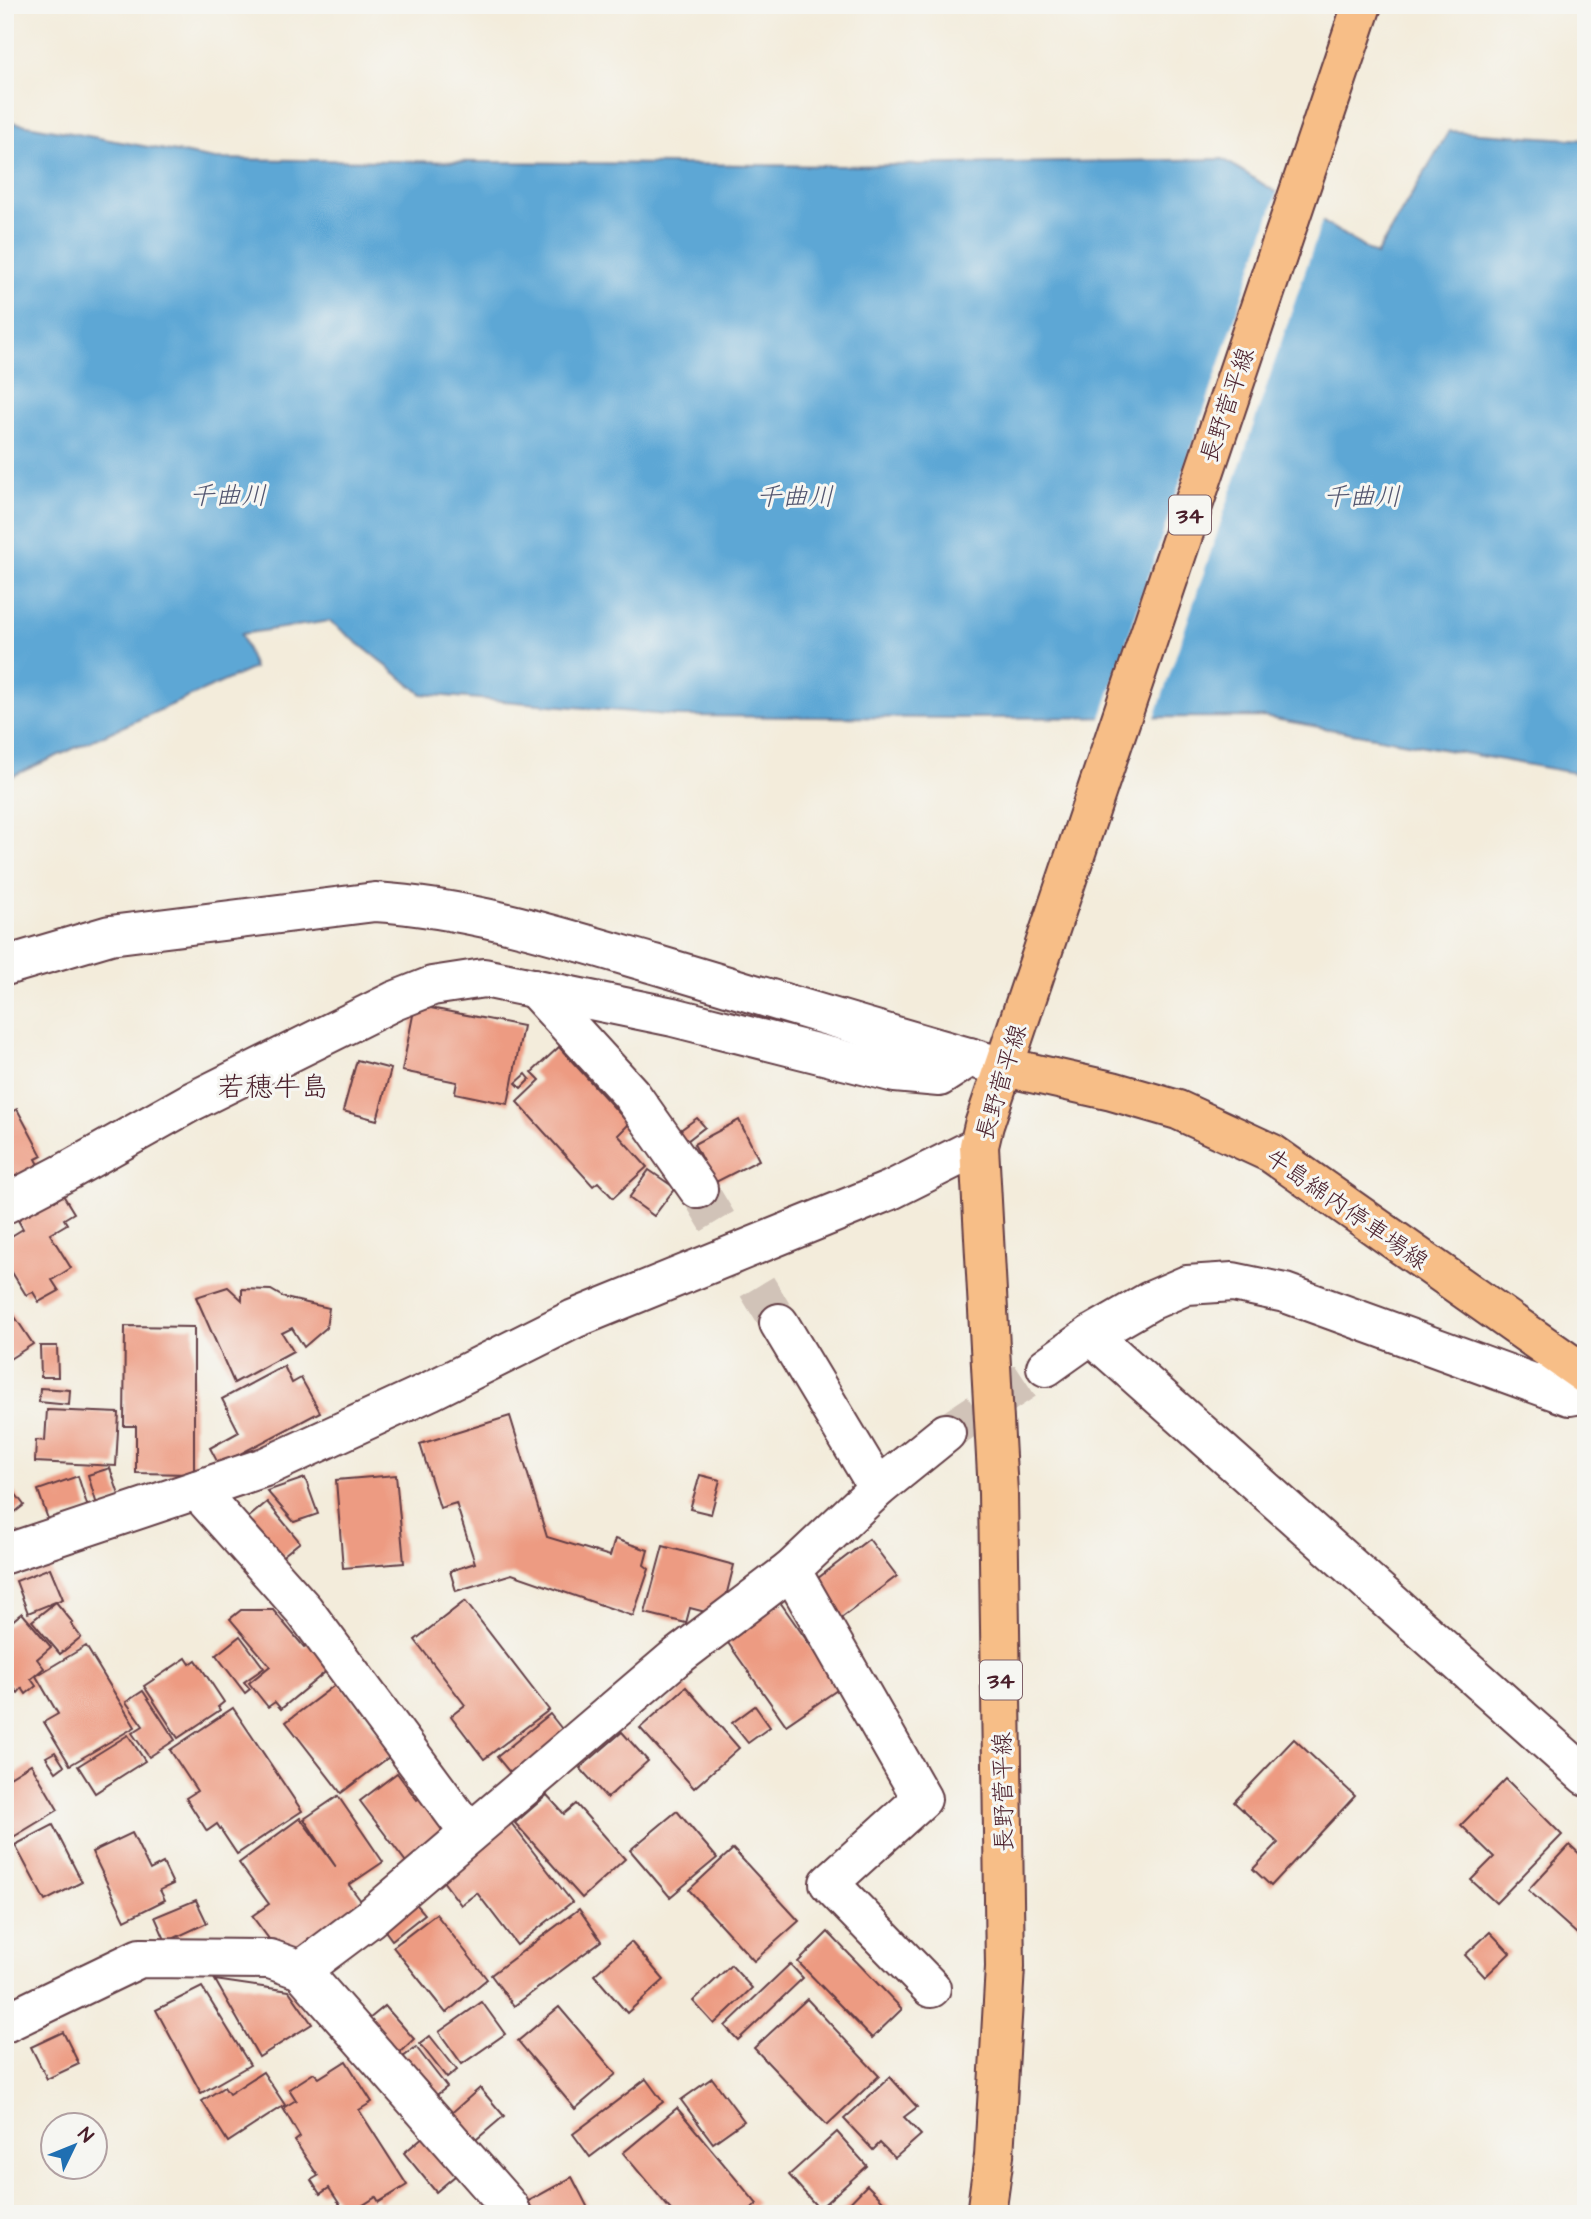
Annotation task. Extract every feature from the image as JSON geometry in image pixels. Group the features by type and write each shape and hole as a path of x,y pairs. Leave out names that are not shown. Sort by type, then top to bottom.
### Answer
{"main road":[{"name":"長野菅平線","path":"986,2214 994,2156 1005,1967 998,1493 979,1146 984,1125 987,1062 1018,1025 1362,5"},
{"name":"牛島綿内停車場線","path":"987,1062 1112,1091 1178,1110 1271,1153 1586,1375"}],"street":[{"path":"5,966 110,935 374,902 417,905 482,916 571,940 987,1062"},
{"path":"5,1204 191,1102 394,1001 432,986 484,978 673,1017 895,1073 939,1077 987,1062"},
{"path":"534,988 631,1094 698,1189"},
{"path":"5,1554 264,1467 430,1391 574,1319 891,1190 979,1146"},
{"path":"1046,1367 1091,1335 1150,1301 1187,1285 1233,1282 1285,1293 1569,1396 1586,1394"},
{"path":"779,1323 878,1488"},
{"path":"1091,1335 1586,1776"},
{"path":"300,1970 369,1919 674,1659 791,1570 878,1488 946,1433"},
{"path":"197,1490 304,1609 469,1833"},
{"path":"791,1570 922,1799 829,1883 930,1988"},
{"path":"5,2023 140,1958 270,1959 300,1970 509,2207 512,2214"}],"water":[{"name":"千曲川","path":"5,121 215,159 843,166 1223,159 1376,255 1449,131 1586,140 1586,775 1263,717 679,716 422,694 330,621 241,634 254,668 10,777 5,759"}],"pier":[{"path":"1278,190 1323,218 1154,721 1100,721"}],"building":[{"path":"415,1005 523,1026 508,1104 455,1093 457,1082 402,1071"},
{"path":"559,1047 629,1124 618,1135 647,1167 613,1198 598,1182 593,1186 517,1102 540,1080 532,1072"},
{"path":"357,1060 391,1069 377,1120 343,1111"},
{"path":"526,1074 530,1079 521,1088 516,1083"},
{"path":"17,1109 42,1156 36,1159 43,1172 11,1188 5,1178 5,1115"},
{"path":"697,1118 705,1127 683,1144 675,1134"},
{"path":"739,1120 759,1160 714,1183 694,1144"},
{"path":"649,1170 675,1188 654,1216 629,1198"},
{"path":"50,1192 55,1201 63,1195 74,1213 64,1219 67,1224 50,1234 71,1268 52,1280 59,1291 39,1302 33,1292 26,1295 5,1261 5,1240 23,1229 14,1213"},
{"path":"228,1287 242,1300 242,1289 271,1290 285,1298 329,1308 326,1328 304,1347 292,1328 282,1333 293,1351 234,1383 196,1297"},
{"path":"5,1302 33,1344 5,1362"},
{"path":"125,1326 194,1327 194,1474 136,1473 136,1426 124,1426"},
{"path":"40,1346 57,1346 58,1377 41,1377"},
{"path":"284,1366 292,1383 301,1378 320,1412 219,1465 210,1448 239,1432 222,1399"},
{"path":"40,1388 70,1390 69,1405 39,1402"},
{"path":"47,1410 119,1413 116,1466 35,1462 36,1440 45,1441"},
{"path":"510,1416 547,1537 610,1556 615,1539 648,1550 644,1565 649,1569 633,1616 512,1574 456,1591 450,1571 475,1563 456,1503 440,1508 420,1444"},
{"path":"110,1468 120,1498 97,1505 88,1475"},
{"path":"396,1475 404,1563 343,1568 336,1480"},
{"path":"700,1475 720,1480 711,1514 690,1509"},
{"path":"78,1476 88,1508 49,1522 38,1490"},
{"path":"305,1478 318,1514 294,1522 267,1491"},
{"path":"5,1480 24,1505 5,1520"},
{"path":"267,1502 300,1542 269,1567 237,1527"},
{"path":"869,1539 897,1576 841,1618 813,1582"},
{"path":"663,1546 734,1565 721,1616 690,1608 686,1623 645,1613"},
{"path":"50,1568 63,1599 28,1613 16,1581"},
{"path":"465,1601 549,1710 484,1759 451,1716 465,1705 415,1640"},
{"path":"56,1602 81,1637 60,1654 32,1621"},
{"path":"780,1602 840,1688 786,1725 726,1640"},
{"path":"241,1610 273,1610 304,1647 309,1642 330,1668 281,1709 275,1702 268,1707 249,1683 270,1666 230,1619"},
{"path":"22,1613 51,1647 37,1659 44,1668 31,1679 36,1686 26,1694 22,1688 18,1693 5,1678 5,1627"},
{"path":"240,1636 264,1668 244,1682 250,1689 245,1693 216,1655"},
{"path":"86,1646 135,1727 70,1765 44,1722 58,1714 36,1676"},
{"path":"186,1658 190,1664 196,1660 224,1702 218,1707 220,1710 178,1738 144,1686"},
{"path":"339,1682 393,1754 341,1793 286,1722"},
{"path":"686,1687 739,1748 694,1788 640,1728"},
{"path":"143,1691 175,1740 149,1757 132,1733 143,1726 126,1702"},
{"path":"755,1706 770,1727 748,1743 732,1723"},
{"path":"233,1708 302,1811 237,1854 217,1824 207,1831 186,1798 197,1791 170,1750"},
{"path":"550,1714 569,1738 516,1780 497,1757"},
{"path":"622,1732 648,1761 607,1798 580,1768"},
{"path":"128,1735 145,1761 95,1793 78,1766"},
{"path":"1294,1739 1355,1796 1271,1886 1253,1869 1278,1843 1234,1802"},
{"path":"55,1752 64,1766 56,1772 46,1757"},
{"path":"31,1764 58,1810 5,1842 5,1780"},
{"path":"397,1773 417,1800 425,1795 452,1831 412,1870 360,1801"},
{"path":"1506,1779 1562,1835 1496,1903 1471,1880 1494,1857 1461,1825"},
{"path":"547,1795 564,1814 576,1804 625,1859 582,1898 515,1823"},
{"path":"338,1796 383,1862 349,1885 364,1905 287,1963 252,1916 269,1904 239,1863 300,1818 336,1867 304,1819"},
{"path":"677,1811 717,1858 670,1897 630,1850"},
{"path":"511,1823 572,1902 517,1945 477,1893 461,1905 440,1877"},
{"path":"53,1825 82,1882 45,1901 15,1845"},
{"path":"132,1833 150,1870 163,1863 173,1884 160,1890 165,1900 125,1920 92,1852"},
{"path":"1570,1845 1586,1860 1586,1942 1528,1890"},
{"path":"733,1849 799,1921 754,1961 689,1890"},
{"path":"412,1899 425,1914 392,1940 380,1924"},
{"path":"196,1900 207,1923 166,1942 155,1917"},
{"path":"579,1909 601,1941 514,2006 491,1975"},
{"path":"436,1914 487,1979 446,2013 393,1947"},
{"path":"828,1932 902,2009 872,2038 798,1962"},
{"path":"1490,1932 1510,1953 1485,1977 1465,1955"},
{"path":"631,1942 664,1980 627,2013 594,1975"},
{"path":"790,1964 803,1978 738,2040 725,2026"},
{"path":"731,1965 752,1988 714,2024 693,2001"},
{"path":"215,1980 289,1991 312,2024 259,2057"},
{"path":"202,1987 250,2065 201,2093 156,2010"},
{"path":"807,1999 879,2076 827,2125 754,2048"},
{"path":"482,2002 505,2034 462,2064 439,2032"},
{"path":"385,2006 414,2039 399,2053 369,2019"},
{"path":"559,2007 616,2074 575,2109 518,2041"},
{"path":"63,2032 79,2064 47,2079 31,2047"},
{"path":"430,2036 457,2070 447,2078 420,2044"},
{"path":"416,2047 447,2087 434,2097 402,2058"},
{"path":"346,2061 372,2102 359,2110 407,2185 379,2202 376,2197 349,2214 346,2214 329,2188 320,2194 311,2180 318,2176 295,2141 300,2137 283,2108 296,2100 289,2089 314,2073 319,2078"},
{"path":"263,2072 285,2105 228,2142 202,2101 224,2087 229,2094"},
{"path":"890,2077 917,2107 904,2117 921,2135 895,2158 880,2143 873,2150 844,2119"},
{"path":"712,2078 744,2121 713,2143 681,2100"},
{"path":"646,2079 663,2102 590,2157 573,2134"},
{"path":"480,2088 504,2116 471,2144 448,2116"},
{"path":"677,2108 757,2204 745,2214 674,2214 623,2153"},
{"path":"837,2132 867,2166 819,2209 789,2175"},
{"path":"424,2136 456,2175 436,2192 404,2153"},
{"path":"572,2177 588,2208 577,2214 519,2214 516,2208"},
{"path":"867,2185 896,2214 839,2214"}],"tunnel":[{"path":"698,1189 779,1323"},
{"path":"946,1433 1046,1367"}],"district":[{"name":"若穂牛島","path":"273,1086"}]}
